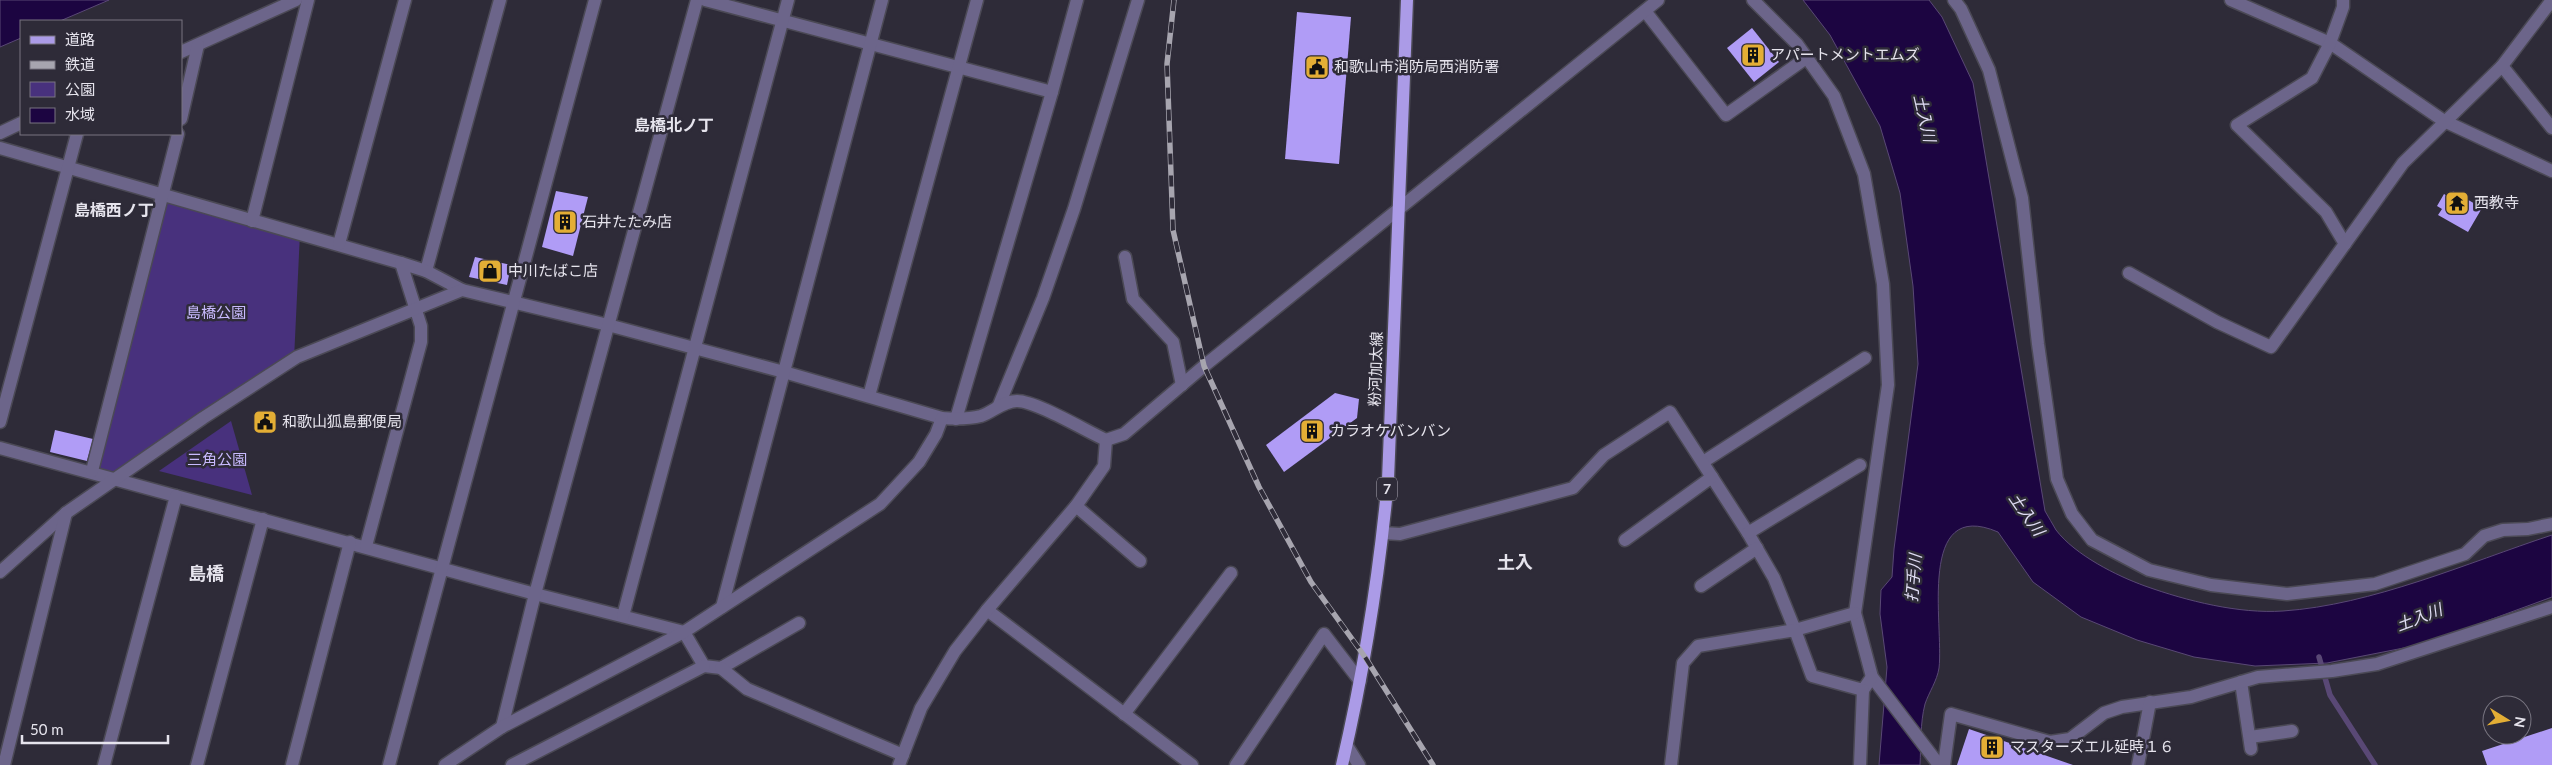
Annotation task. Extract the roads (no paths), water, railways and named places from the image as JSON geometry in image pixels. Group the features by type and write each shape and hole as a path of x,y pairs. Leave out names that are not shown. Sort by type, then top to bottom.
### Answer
{"main road":[{"name":"粉河加太線","path":"1342,765 1360,681 1383,533 1388,480 1407,0"}],"street":[{"path":"182,52 296,0"},
{"path":"252,221 308,0"},
{"path":"339,244 405,0"},
{"path":"426,271 500,0"},
{"path":"389,765 595,0"},
{"path":"502,727 535,594 697,0"},
{"path":"705,0 1052,92"},
{"path":"623,616 788,0"},
{"path":"722,606 882,0"},
{"path":"869,396 977,0"},
{"path":"956,420 1077,0"},
{"path":"999,405 1042,298 1074,209 1138,0"},
{"path":"0,148 252,221 339,244 426,271 462,290 608,325 784,372 942,418 956,420 982,416 999,405 1016,401 1035,406 1106,440 1124,434 1658,0"},
{"path":"1753,0 1797,44 1834,96 1864,174 1883,284 1888,385 1855,613 1872,678 1939,765"},
{"path":"1954,0 1961,9 1989,70 2022,198 2038,344 2057,479 2072,514 2092,540 2149,570 2211,585 2287,594 2375,584 2466,554 2484,536 2503,530 2528,530 2552,524"},
{"path":"2231,0 2330,42 2444,121 2552,171"},
{"path":"2343,0 2343,7 2330,42 2312,78 2237,125 2326,212 2345,244"},
{"path":"2129,273 2217,322 2271,347 2403,163 2502,66 2552,0"},
{"path":"1645,11 1726,116 1806,58"},
{"path":"182,115 198,45"},
{"path":"2502,66 2552,128"},
{"path":"0,133 20,123"},
{"path":"0,422 77,135"},
{"path":"92,471 178,135"},
{"path":"1125,257 1133,300 1173,342 1182,385"},
{"path":"366,546 421,342 421,326 400,263"},
{"path":"0,572 66,513 114,478 297,357 462,290"},
{"path":"1703,462 1865,358"},
{"path":"1383,533 1400,534 1573,488 1604,455 1670,412 1748,533 1774,578 1812,676 1863,690"},
{"path":"445,765 502,727 684,632 722,606 762,584 880,504 919,462 936,434 942,418"},
{"path":"512,765 704,666 721,668 746,689 901,760 922,708 955,651 987,610 1076,506 1104,466 1106,440"},
{"path":"0,448 92,471 176,496 366,546 535,594 684,632 704,666"},
{"path":"1748,533 1860,465"},
{"path":"1625,540 1712,477"},
{"path":"104,765 176,496"},
{"path":"1076,506 1140,561"},
{"path":"4,765 66,513"},
{"path":"197,765 263,518"},
{"path":"292,765 350,542"},
{"path":"1701,586 1757,548"},
{"path":"1124,714 1231,573"},
{"path":"1944,765 1951,714 2050,742 2070,739 2104,713 2122,707 2191,697 2258,676 2332,671 2377,664 2552,607"},
{"path":"987,610 1192,765"},
{"path":"1671,765 1684,663 1698,646 1795,630 1855,613"},
{"path":"721,668 799,623"},
{"path":"1236,765 1324,634 1360,681"},
{"path":"1860,765 1863,690 1872,678"},
{"path":"2241,682 2250,743 2292,731"},
{"path":"2138,765 2150,702"},
{"path":"1347,746 1359,765"}],"water":[{"path":"0,0 109,0 62,20 20,20 20,38 0,47"},
{"path":"1803,0 1929,0 1942,17 1973,83 2045,511 2056,530 2074,548 2097,564 2122,577 2178,597 2231,608 2283,611 2351,601 2385,592 2552,535 2552,597 2424,644 2327,663 2255,666 2194,657 2137,640 2081,617 2033,582 1998,532 1972,526 1955,532 1945,548 1940,571 1938,597 1939,668 1923,711 1920,765 1879,765 1887,667 1880,614 1881,590 1892,577 1918,364 1913,286 1900,193 1880,126 1830,35"}],"waterway":[{"path":"2319,657 2330,695 2375,765"}],"railway":[{"path":"1174,0 1167,64 1173,230 1204,366 1259,487 1311,582 1365,657 1433,765"}],"place":[{"name":"アパートメントエムズ","path":"1753,55"},
{"name":"和歌山市消防局西消防署","path":"1317,67"},
{"name":"西教寺","path":"2457,203"},
{"name":"石井たたみ店","path":"565,222"},
{"name":"中川たばこ店","path":"490,271"},
{"name":"和歌山狐島郵便局","path":"265,422"},
{"name":"カラオケバンバン","path":"1312,431"},
{"name":"マスターズエル延時１６","path":"1992,747"}],"district":[{"name":"島橋北ノ丁","path":"674,125"},
{"name":"島橋西ノ丁","path":"114,210"},
{"name":"土入","path":"1515,563"},
{"name":"島橋","path":"206,574"}],"water label":[{"name":"土入川","path":"1925,118"},
{"name":"土入川","path":"2027,514"},
{"name":"打手川","path":"1913,578"},
{"name":"土入川","path":"2419,617"}],"park label":[{"name":"島橋公園","path":"216,313"},
{"name":"三角公園","path":"217,460"}]}
